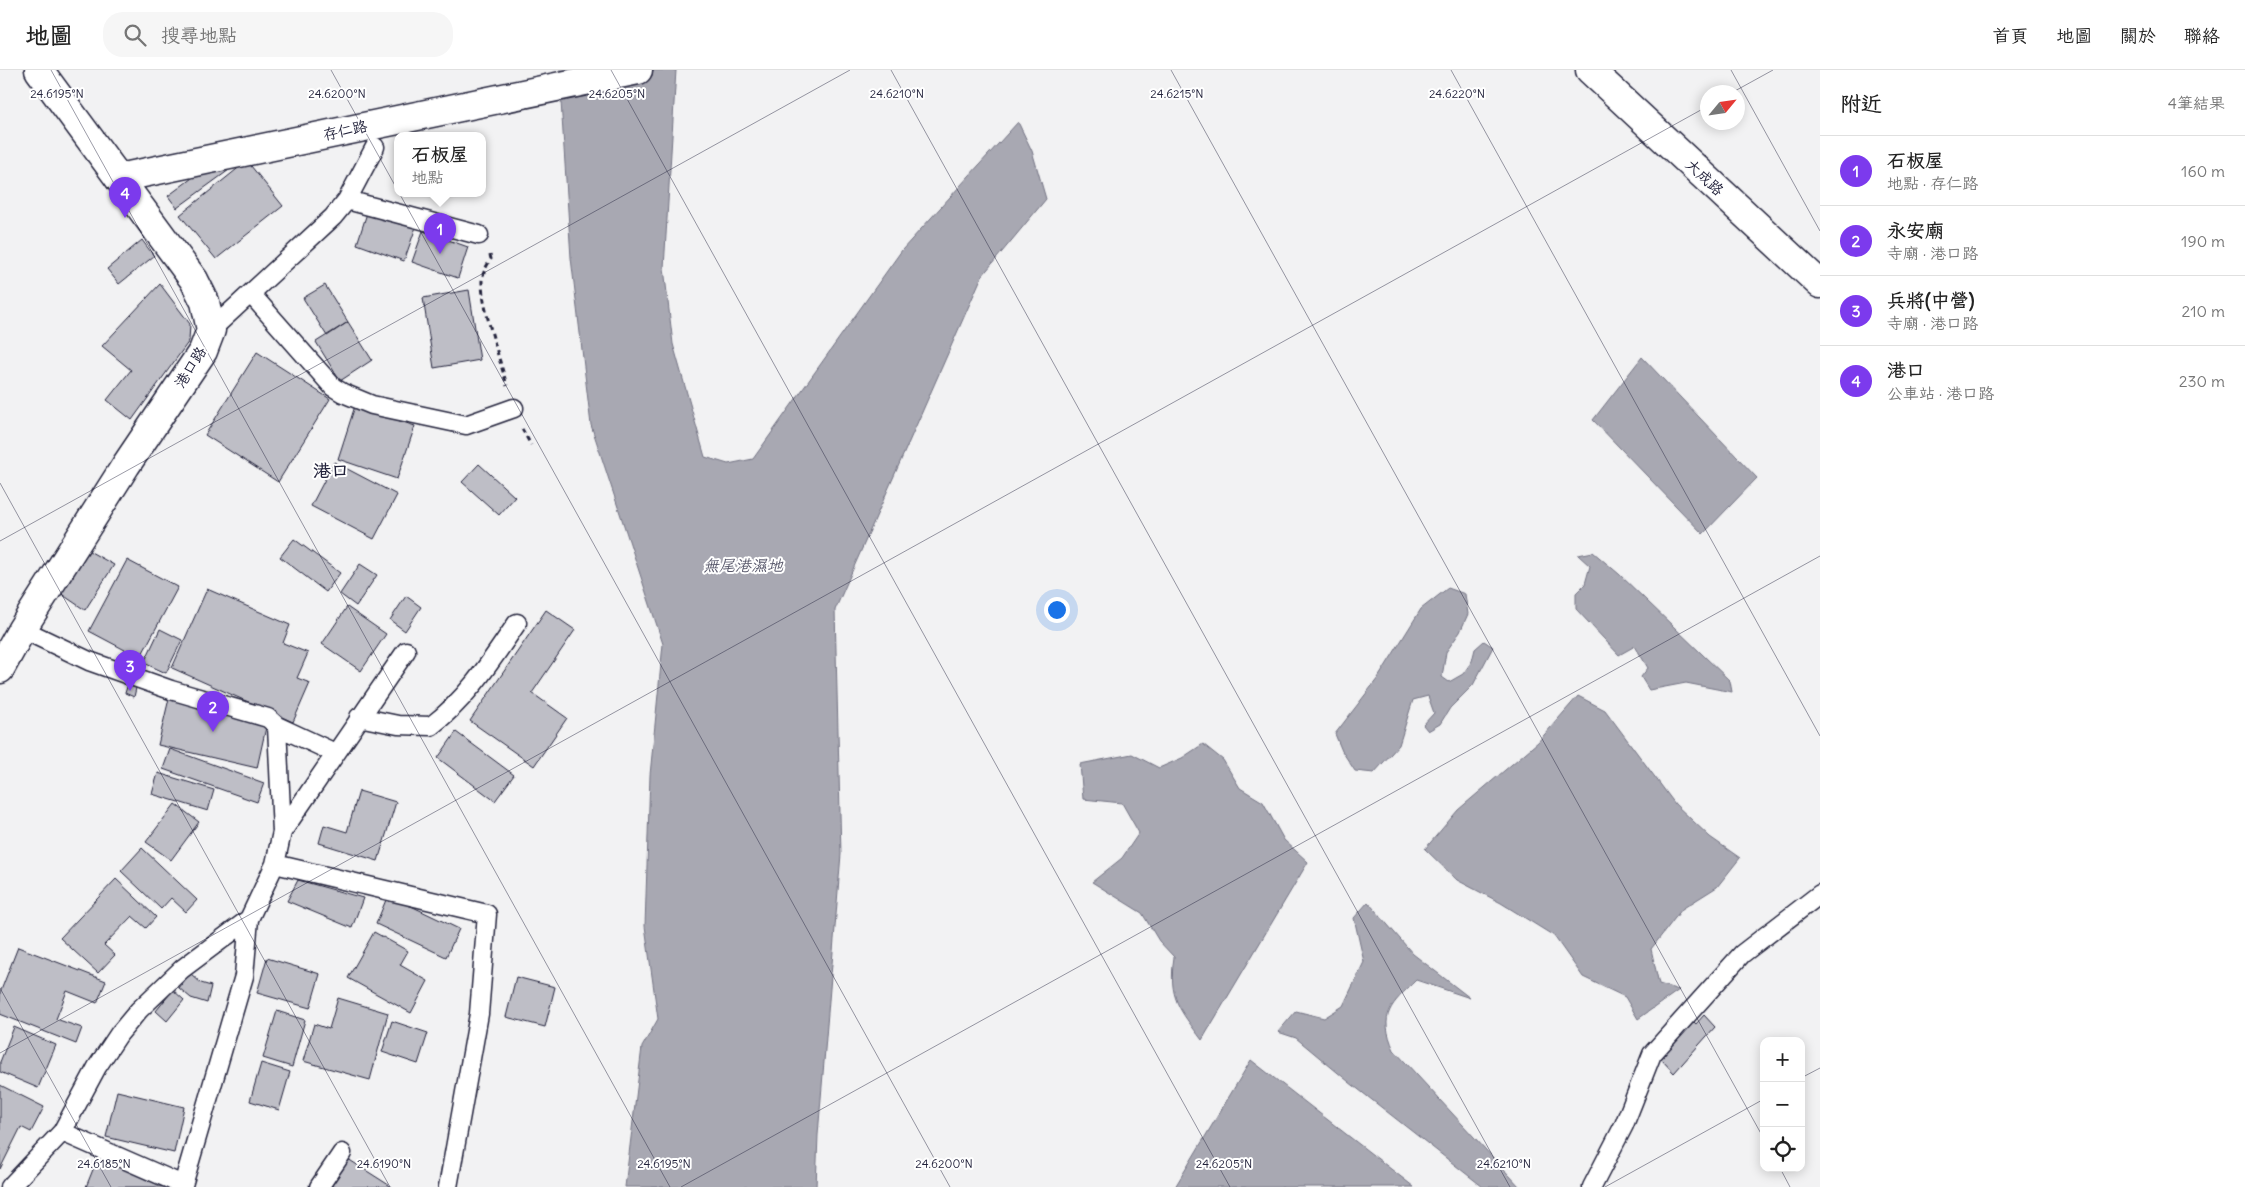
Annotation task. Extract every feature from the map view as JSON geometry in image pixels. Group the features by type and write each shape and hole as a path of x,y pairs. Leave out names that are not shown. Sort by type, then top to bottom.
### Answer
{"street":[{"name":"港口路","path":"0,670 22,629 126,465 202,351 211,330 205,302 194,280 39,70"},
{"name":"存仁路","path":"119,178 378,135 572,84 638,70"},
{"name":"大成路","path":"1590,70 1820,284"}],"lane":[{"path":"211,330 316,235 347,200 378,135"},
{"path":"347,200 479,236"},
{"path":"251,294 333,387 343,394 372,405 466,425 514,408"},
{"path":"359,717 398,725 431,726 453,709 482,673 517,623"},
{"path":"22,629 88,662 171,690 268,718 277,726 334,753"},
{"path":"282,832 334,753 406,651"},
{"path":"62,1132 185,1186 244,976 249,919 275,864 282,832 277,726"},
{"path":"275,864 487,914 479,1014 448,1187"},
{"path":"1592,1187 1624,1125 1652,1054 1742,954 1820,894"},
{"path":"10,1187 62,1132 119,1034 140,1010 182,969 249,919"},
{"path":"319,1187 342,1153"}],"path":[{"path":"479,236 488,245 491,259 482,280 485,305 514,408 524,434 531,445"}],"water":[{"name":"無尾港濕地","path":"559,70 676,70 664,268 673,344 705,457 728,464 753,459 902,250 1018,122 1032,151 1046,199 982,276 835,610 841,854 818,1135 816,1187 625,1187 642,1047 658,1019 645,926 650,775 663,644 591,425 571,258"},
{"path":"1642,357 1757,478 1703,534 1593,420"},
{"path":"1593,552 1619,574 1730,681 1732,692 1686,683 1649,690 1641,677 1648,668 1635,646 1619,655 1576,609 1576,593 1585,584 1590,566 1578,555"},
{"path":"1448,588 1465,594 1468,614 1460,632 1446,652 1442,677 1449,682 1463,674 1472,661 1475,649 1484,641 1493,647 1473,685 1450,708 1440,724 1428,731 1423,725 1434,713 1428,696 1413,700 1399,745 1374,773 1355,771 1342,751 1335,734 1378,678 1421,609"},
{"path":"1578,696 1605,710 1675,804 1710,837 1740,858 1717,887 1682,909 1651,949 1659,984 1679,990 1638,1019 1625,997 1583,977 1554,936 1501,903 1457,880 1425,849 1458,810 1538,742"},
{"path":"1203,744 1223,760 1240,788 1263,802 1284,840 1308,862 1202,1040 1181,1011 1177,1002 1173,983 1174,957 1159,941 1142,913 1092,882 1122,858 1139,833 1122,803 1083,799 1080,764 1132,754 1159,768 1182,758"},
{"path":"1368,902 1413,954 1470,998 1416,980 1394,1004 1387,1019 1389,1038 1394,1050 1520,1187 1483,1187 1296,1038 1278,1032 1296,1011 1324,1018 1343,1006 1364,962 1354,918"},
{"path":"1251,1060 1414,1187 1175,1187"}],"building":[{"path":"231,149 240,162 177,208 168,196"},
{"path":"247,161 283,206 216,259 180,215"},
{"path":"368,210 416,227 404,261 357,244"},
{"path":"423,231 468,247 458,278 412,262"},
{"path":"142,240 154,256 119,284 107,269"},
{"path":"160,284 190,324 189,341 132,420 107,400 131,370 102,346"},
{"path":"325,285 348,322 327,336 303,298"},
{"path":"469,290 480,360 434,368 423,298"},
{"path":"348,322 372,360 340,381 316,342"},
{"path":"257,352 330,399 278,482 205,435"},
{"path":"355,406 415,426 397,479 338,459"},
{"path":"334,462 397,495 374,539 311,506"},
{"path":"479,464 515,497 499,515 462,482"},
{"path":"294,539 340,573 326,592 280,557"},
{"path":"89,551 114,565 85,610 60,593"},
{"path":"127,560 178,587 140,658 89,631"},
{"path":"360,564 377,575 356,606 340,594"},
{"path":"207,589 290,625 283,643 308,653 297,678 310,683 293,722 172,668"},
{"path":"406,596 421,607 405,631 390,620"},
{"path":"347,607 386,634 361,671 322,644"},
{"path":"546,610 575,630 532,693 567,718 534,766 470,721"},
{"path":"160,629 182,640 166,673 144,663"},
{"path":"128,684 136,688 134,697 125,693"},
{"path":"171,690 268,718 257,768 158,745"},
{"path":"456,732 514,775 495,801 438,758"},
{"path":"170,749 264,783 257,802 163,769"},
{"path":"158,773 214,790 208,811 152,794"},
{"path":"359,791 396,802 378,861 319,843 324,825 347,832"},
{"path":"175,804 199,822 171,860 146,842"},
{"path":"142,848 197,900 186,912 171,898 161,909 121,871"},
{"path":"116,879 156,917 146,928 132,916 104,945 115,955 98,973 60,938"},
{"path":"298,880 363,898 352,928 287,901"},
{"path":"388,895 459,929 446,957 376,924"},
{"path":"374,932 408,951 400,965 428,981 411,1013 348,978"},
{"path":"18,947 106,981 97,1003 67,991 56,1019 82,1028 76,1044 0,1014 0,993"},
{"path":"267,958 320,974 310,1008 257,993"},
{"path":"190,973 201,983 211,986 207,1003 191,998 179,988"},
{"path":"516,977 555,987 545,1027 506,1017"},
{"path":"173,990 184,1000 167,1021 156,1011"},
{"path":"338,998 388,1013 370,1080 303,1061 314,1024 329,1029"},
{"path":"277,1011 305,1020 292,1067 263,1058"},
{"path":"1704,1015 1715,1027 1674,1073 1661,1059 1672,1042 1692,1020 1696,1024"},
{"path":"392,1021 428,1033 418,1064 382,1052"},
{"path":"14,1027 56,1045 38,1088 0,1072 0,1062"},
{"path":"261,1063 290,1072 279,1110 250,1101"},
{"path":"0,1085 44,1107 31,1132 21,1127 0,1169"},
{"path":"117,1091 184,1107 174,1153 106,1137"},
{"path":"98,1157 165,1185 164,1187 86,1187"},
{"path":"348,1159 392,1187 331,1187"}],"place":[{"name":"港口","path":"125,218"},
{"name":"石板屋","path":"440,254"},
{"name":"兵將(中營)","path":"130,691"},
{"name":"永安廟","path":"213,732"}],"district":[{"name":"港口","path":"331,470"}]}
